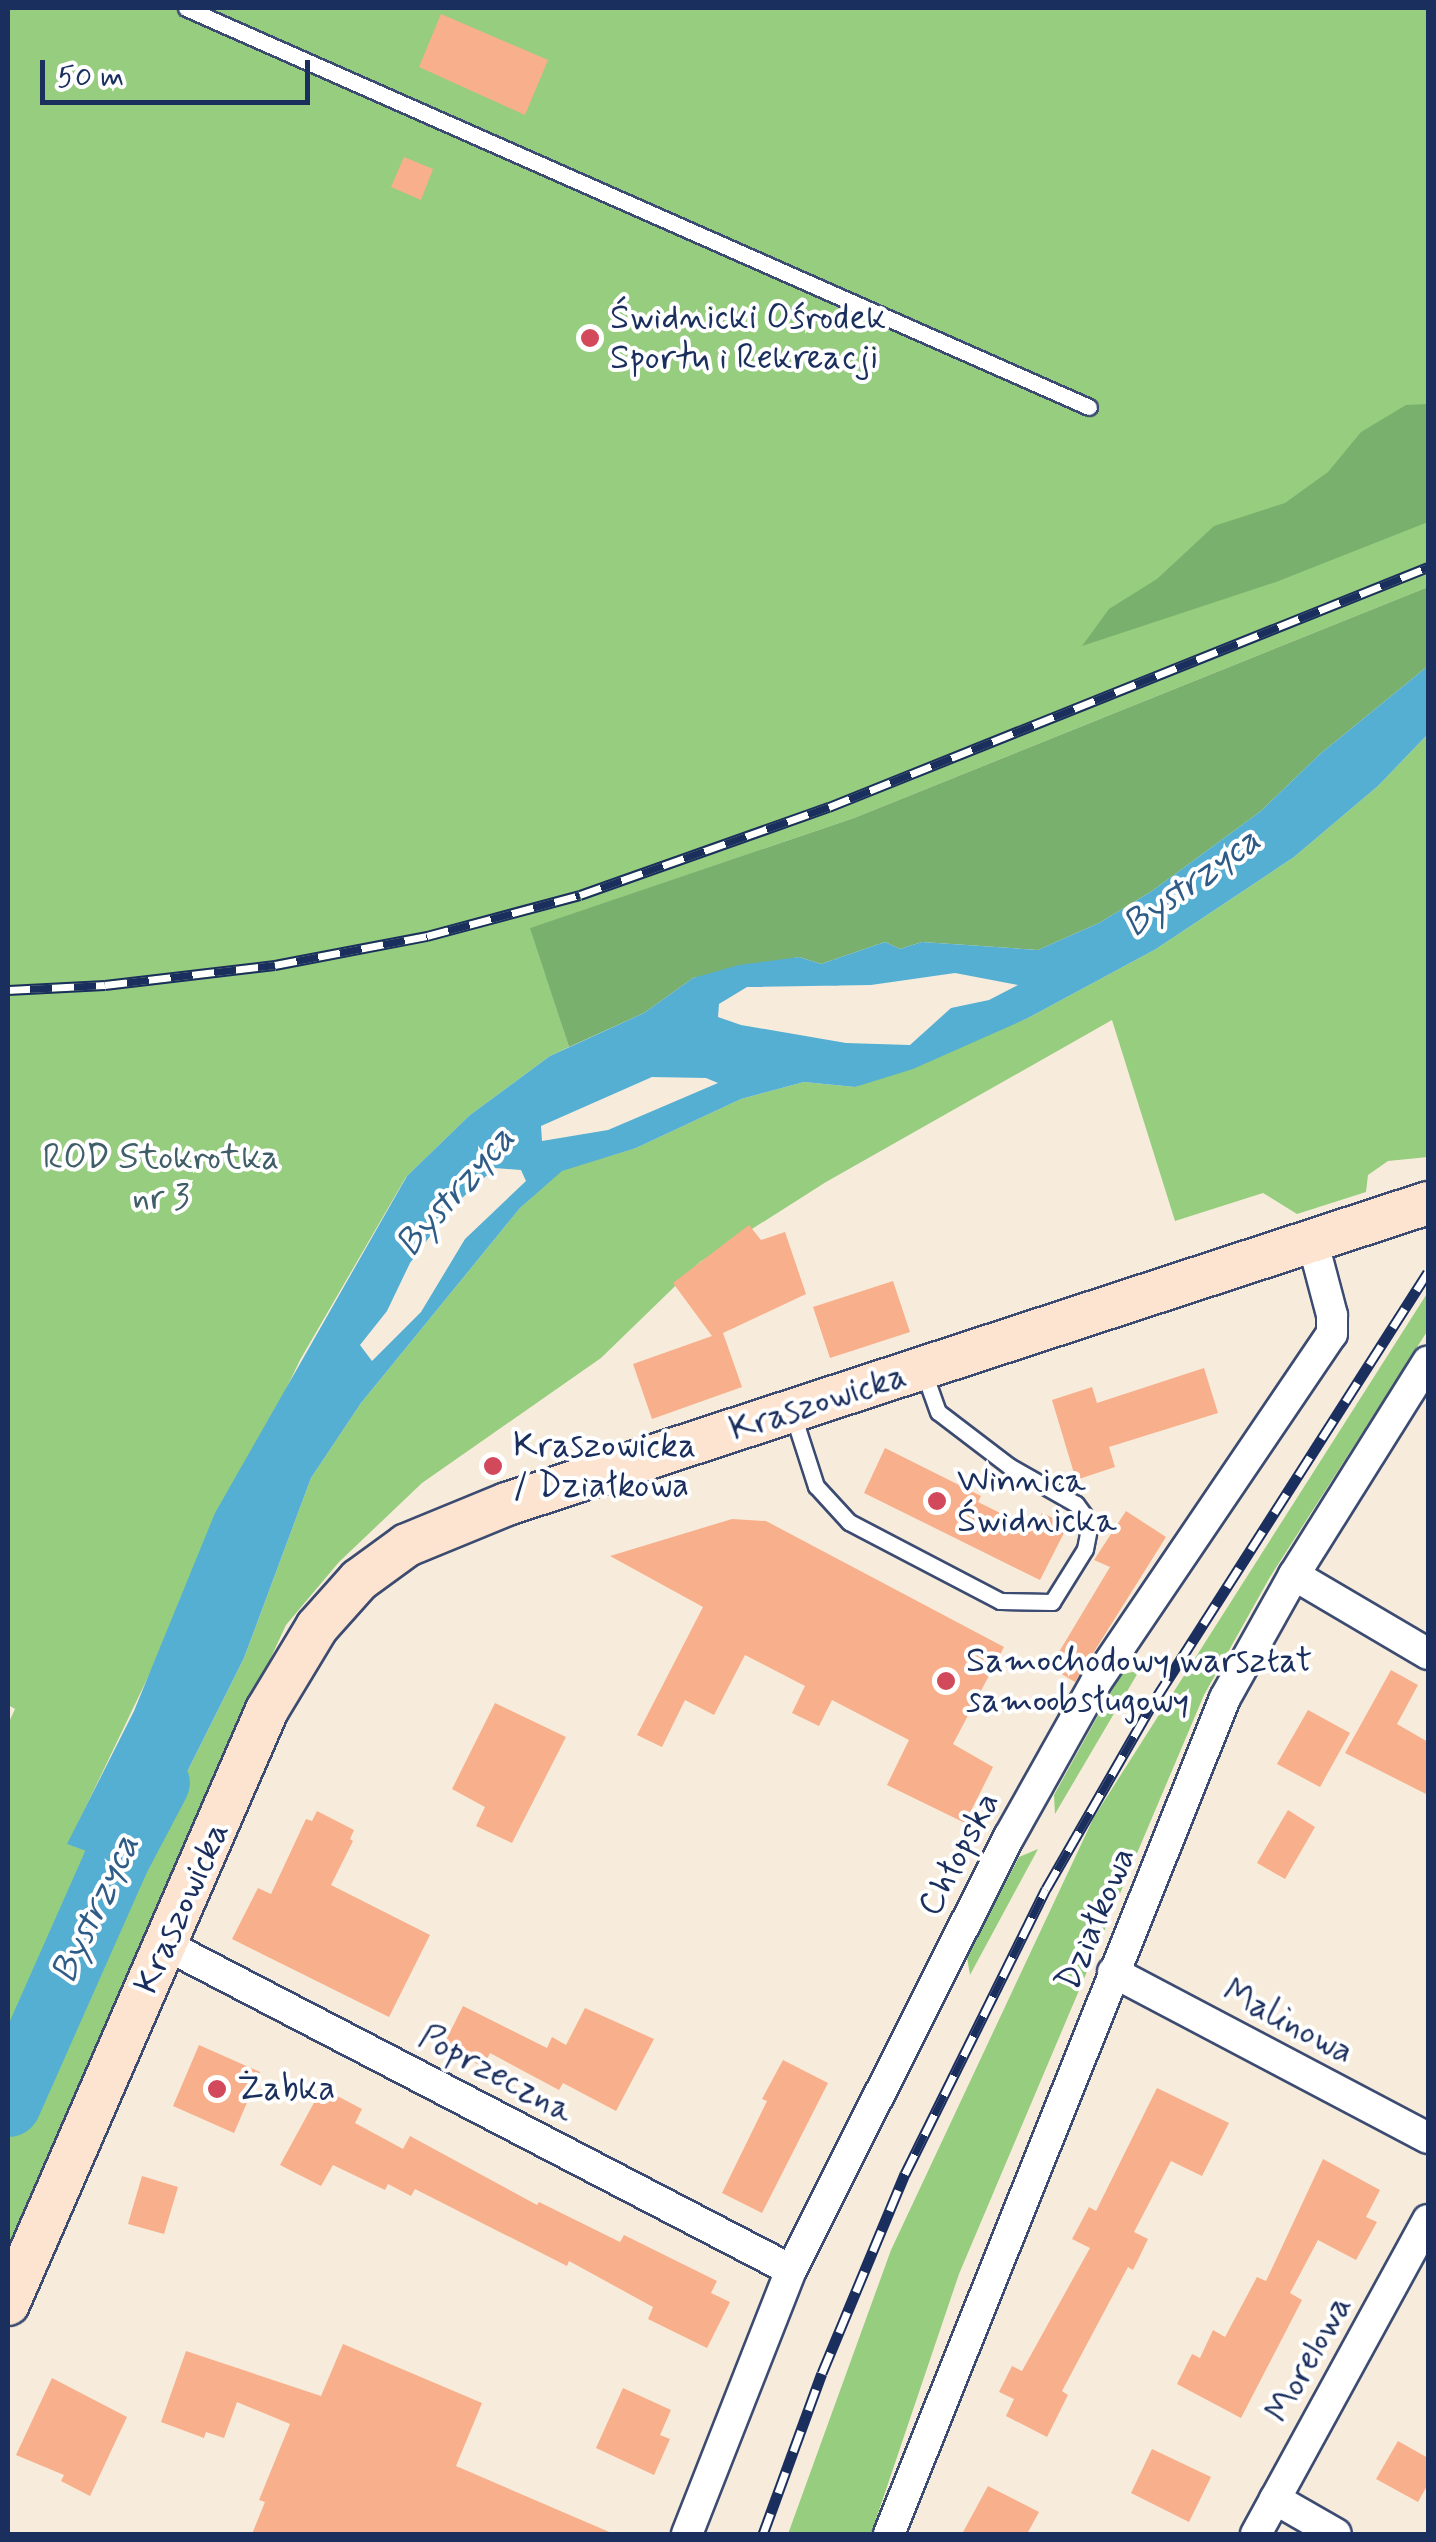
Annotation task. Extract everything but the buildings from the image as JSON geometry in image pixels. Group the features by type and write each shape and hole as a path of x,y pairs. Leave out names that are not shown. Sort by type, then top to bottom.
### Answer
{"street":[{"name":"Kraszowicka","path":"8,2304 267,1710 318,1627 359,1580 407,1545 475,1516 1428,1203"},
{"name":"Chłopska","path":"687,2534 790,2270 1009,1837 1096,1682 1332,1334 1332,1316 1313,1243"},
{"name":"Działkowa","path":"890,2534 1225,1698 1294,1575 1428,1361"},
{"path":"1294,1575 1428,1654"},
{"name":"Poprzeczna","path":"166,1944 790,2270"},
{"name":"Malinowa","path":"1114,1972 1428,2138"},
{"name":"Morelowa","path":"1256,2534 1428,2220"},
{"path":"1275,2499 1336,2534"}],"lane":[{"path":"186,8 1089,406"},
{"path":"792,1411 816,1486 849,1522 1000,1601 1052,1602 1085,1549 1090,1524 1076,1504 1009,1466 938,1412 922,1370"}],"green space":[{"name":"ROD Stokrotka nr 3","path":"8,8 1428,8 1428,587 854,818 531,928 569,1047 550,1056 470,1115 406,1177 300,1360 68,1844 138,1870 244,1658 311,1478 361,1403 520,1208 562,1170 636,1148 741,1099 804,1082 855,1087 1028,1018 1156,949 1294,857 1378,786 1428,734 1428,1157 1388,1161 1368,1175 1366,1192 1297,1214 1263,1193 1175,1221 1112,1020 826,1182 700,1262 601,1358 422,1483 339,1562 286,1625 175,1864 8,2253 8,1724 15,1709 8,1705"},
{"path":"1428,404 1428,522 1276,582 1082,646 1109,609 1157,579 1214,526 1285,503 1328,472 1361,432 1406,405"},
{"path":"1428,587 1428,666 1320,754 1261,811 1152,891 1099,923 1038,950 922,942 900,949 885,942 821,964 799,957 693,978 644,1013 569,1047 530,928 854,818"},
{"path":"1428,1292 1428,1330 1270,1577 1204,1695 959,2274 871,2534 788,2534 891,2250 1094,1817"},
{"path":"1139,1671 1055,1814 1054,1795 1121,1674"},
{"path":"1038,1849 970,1975 967,1957 1019,1857"}],"water":[{"path":"1428,666 1428,734 1378,786 1294,857 1156,949 1028,1018 913,1069 855,1087 804,1082 741,1099 636,1148 562,1171 520,1208 361,1403 311,1478 244,1658 138,1870 67,1844 134,1711 215,1513 407,1176 470,1115 550,1056 644,1013 693,978 739,965 799,957 821,964 885,942 900,949 922,942 1038,950 1099,923 1152,891 1261,811 1320,754","holes":["955,973 1018,985 989,1000 951,1008 910,1045 846,1043 741,1025 718,1017 719,1004 747,987 871,985","652,1077 706,1078 718,1083 608,1130 542,1141 541,1126","495,1168 521,1170 526,1181 465,1239 421,1312 372,1361 360,1345 387,1311 410,1263 451,1208"]}],"waterway":[{"name":"Bystrzyca","path":"8,2104 115,1862 157,1782"}],"railway":[{"path":"8,990 105,985 275,965 427,936 580,895 829,807 1428,567"},
{"path":"763,2534 822,2373 905,2174 1046,1889 1156,1698 1428,1272"}],"place":[{"name":"Świdnicki Ośrodek Sportu i Rekreacji","path":"590,338"},
{"name":"Kraszowicka / Działkowa","path":"493,1466"},
{"name":"Winnica Świdnicka","path":"937,1501"},
{"name":"Samochodowy warsztat samoobsługowy","path":"946,1681"},
{"name":"Żabka","path":"217,2089"}]}
